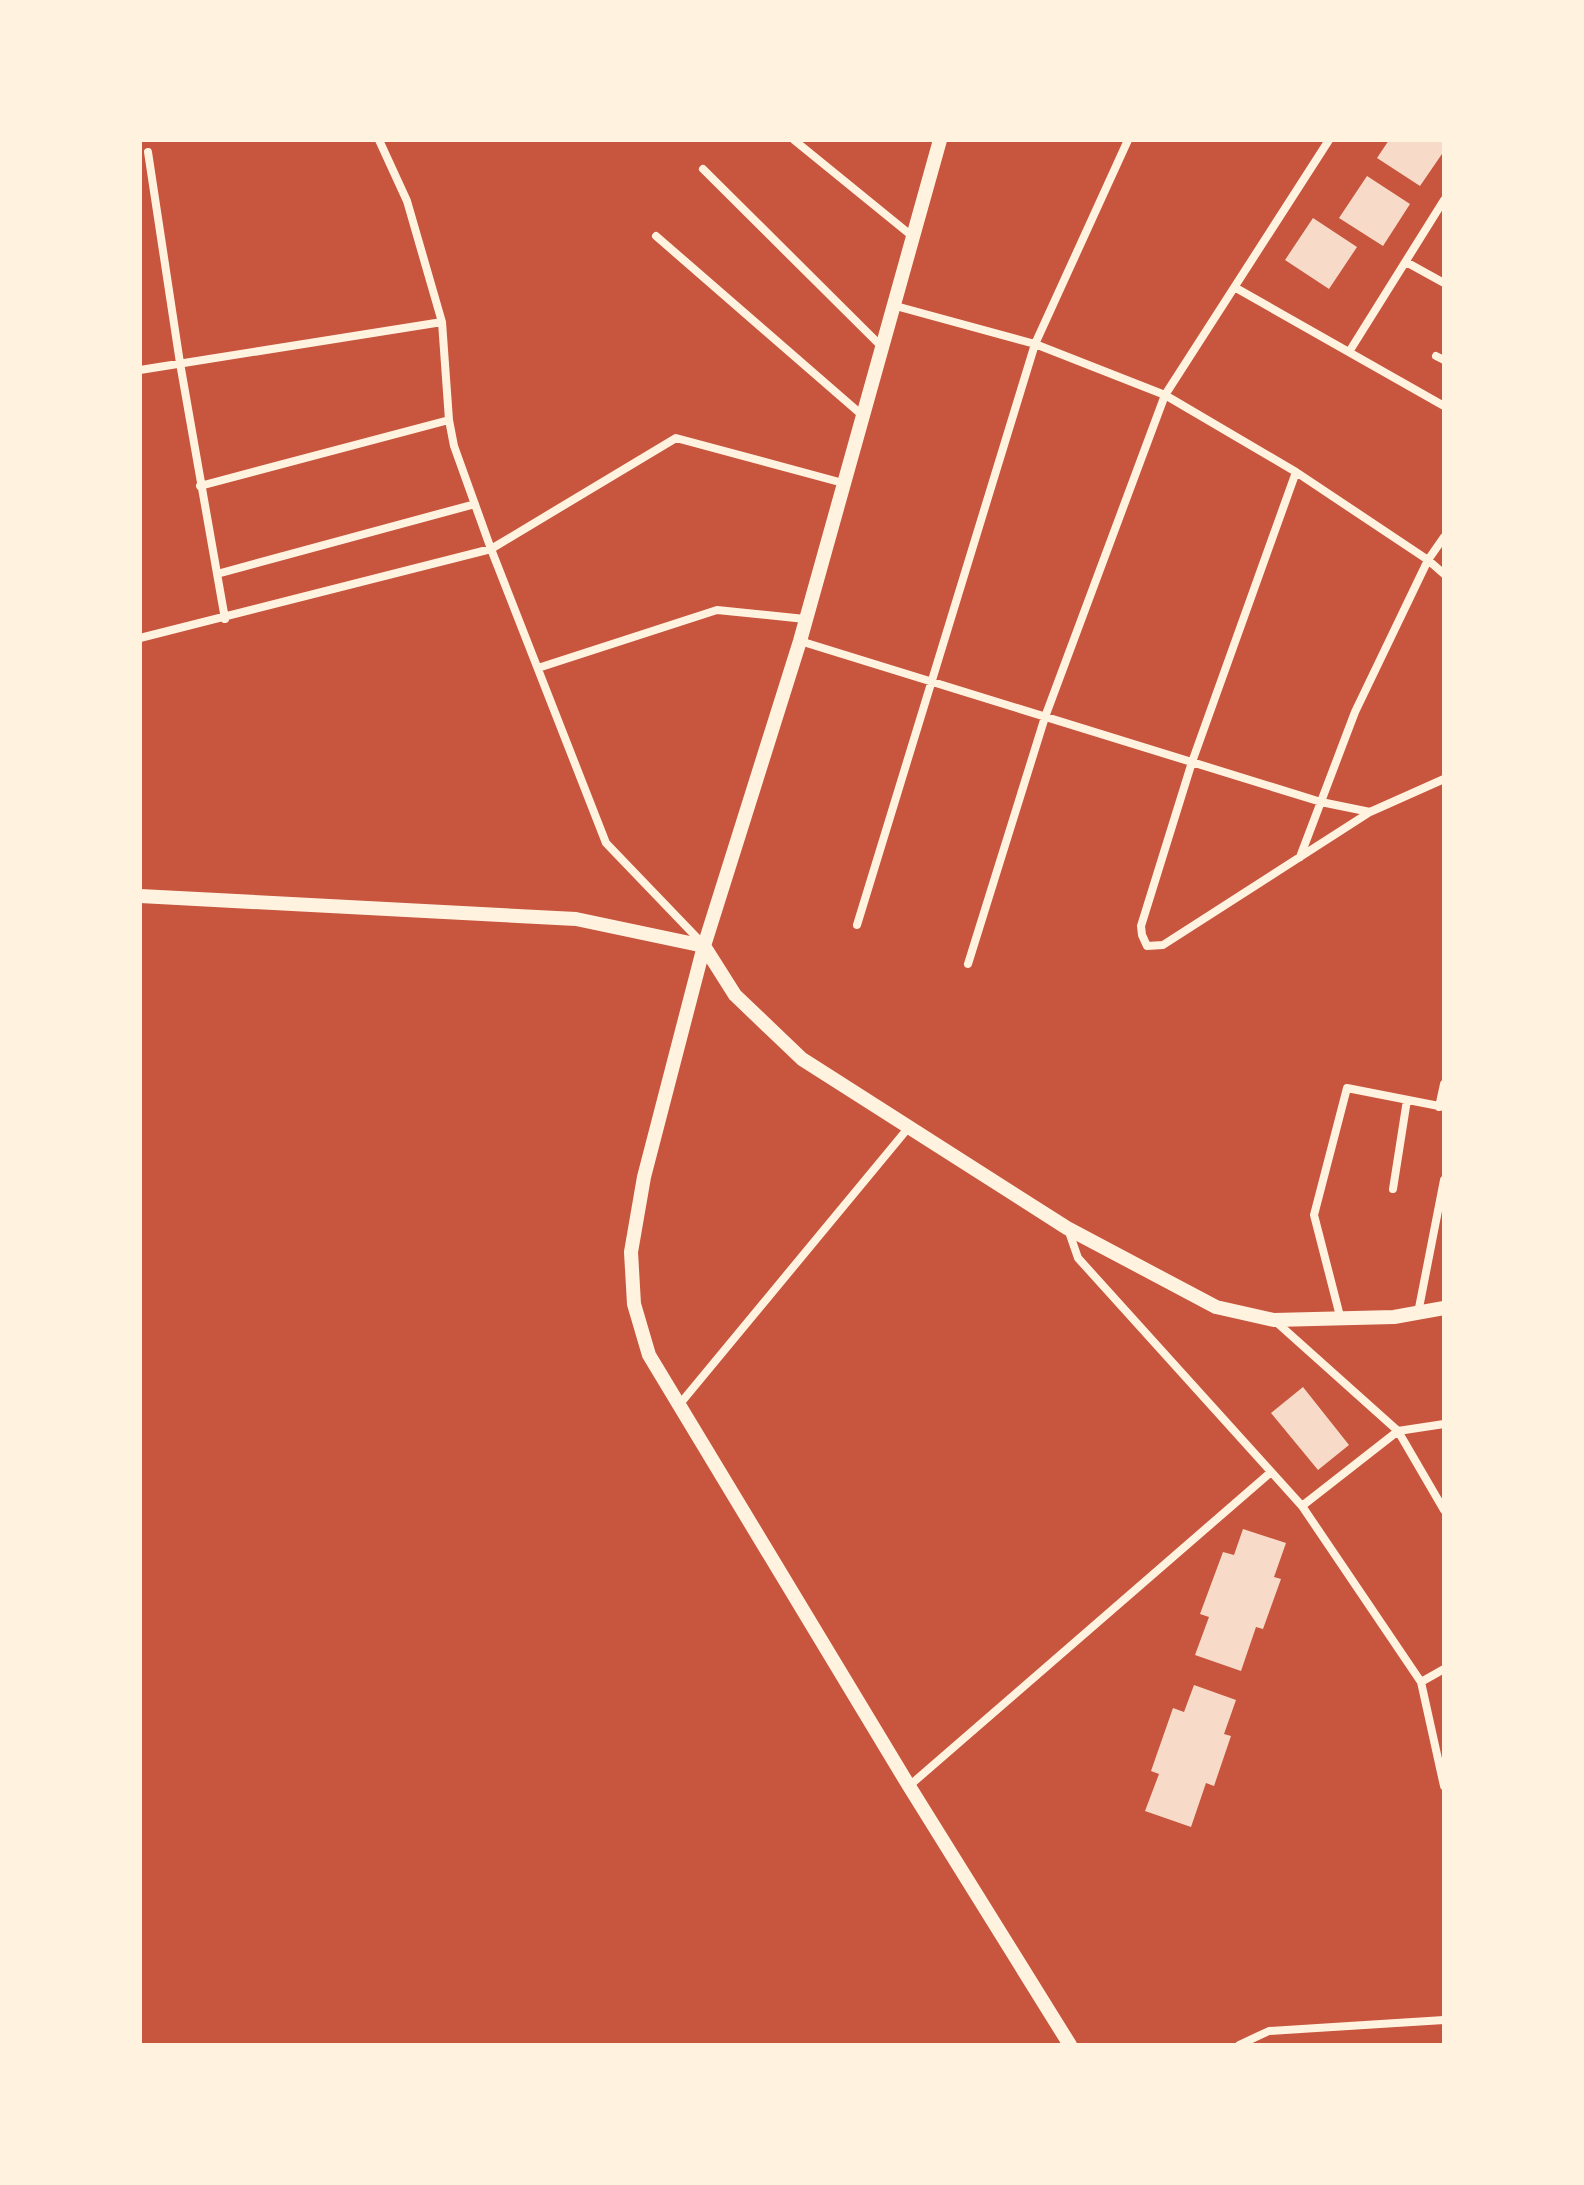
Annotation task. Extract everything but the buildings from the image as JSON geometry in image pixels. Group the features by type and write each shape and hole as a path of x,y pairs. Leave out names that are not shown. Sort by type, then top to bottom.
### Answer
{"main road":[{"path":"937,141 800,641 704,946 644,1177 631,1252 634,1304 649,1355 909,1786 1070,2045"},
{"path":"140,896 576,919 704,946 735,995 802,1059 1067,1228 1216,1307 1274,1320 1341,1320 1444,1308"}],"street":[{"path":"379,140 407,201 442,322 449,420 454,446 606,843 704,946"},
{"path":"794,140 912,236"},
{"path":"857,925 1035,344 1128,140"},
{"path":"968,964 1045,717 1165,395 1329,140"},
{"path":"148,152 200,486 225,619"},
{"path":"703,169 882,347"},
{"path":"1349,352 1444,200"},
{"path":"656,236 862,415"},
{"path":"1406,262 1444,283"},
{"path":"1236,288 1444,406"},
{"path":"892,305 1035,344 1165,395 1296,472 1428,560 1444,574"},
{"path":"140,370 442,322"},
{"path":"200,486 449,420"},
{"path":"140,638 225,619 491,549 676,438 843,483"},
{"path":"1296,472 1192,762 1141,926 1147,946 1163,945 1370,812 1444,779"},
{"path":"217,574 475,504"},
{"path":"1300,858 1355,712 1428,560 1444,537"},
{"path":"538,668 717,610 805,619"},
{"path":"800,641 1321,802 1370,812"},
{"path":"1341,1320 1314,1215 1347,1088 1442,1107 1444,1084"},
{"path":"1393,1189 1407,1100"},
{"path":"679,1405 909,1127"},
{"path":"1418,1313 1444,1180"},
{"path":"1067,1228 1078,1258 1302,1506 1421,1682 1444,1786"},
{"path":"1274,1320 1398,1431 1444,1510"},
{"path":"1302,1506 1398,1431 1444,1424"},
{"path":"909,1786 1271,1472"},
{"path":"1421,1682 1444,1669"},
{"path":"1239,2045 1269,2031 1444,2020"}]}
